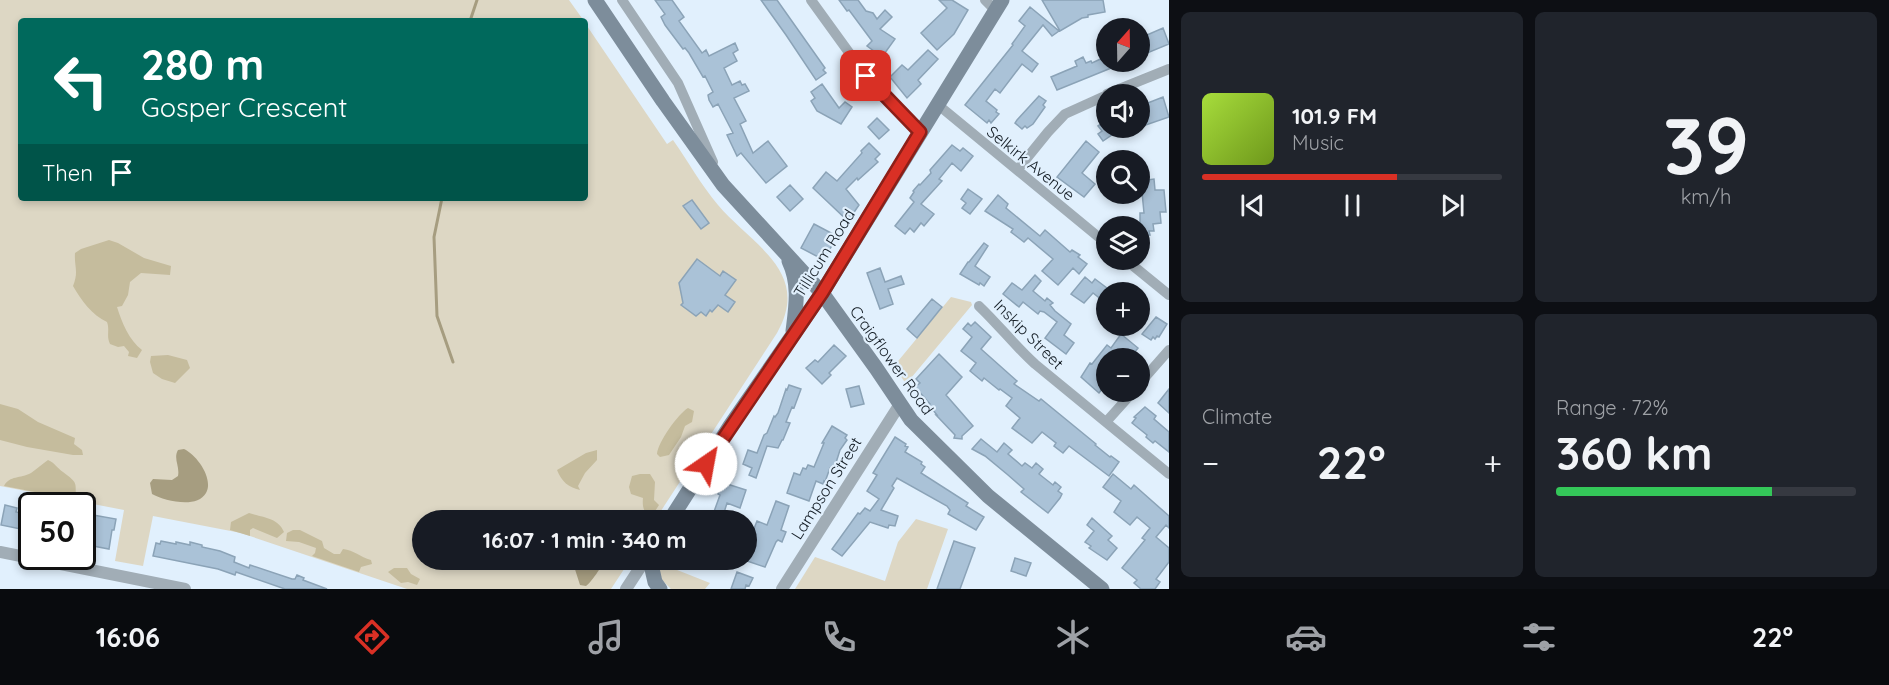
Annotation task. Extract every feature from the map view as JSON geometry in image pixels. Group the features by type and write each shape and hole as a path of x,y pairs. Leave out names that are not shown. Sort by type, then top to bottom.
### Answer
{"main road":[{"name":"Craigflower Road","path":"595,0 723,185 822,293 911,420 988,496 1102,589"},
{"name":"Tillicum Road","path":"676,510 730,426 822,293 937,104 994,3"},
{"path":"775,241 788,258 795,278 796,303 792,335"},
{"path":"652,570 655,582 660,589"}],"street":[{"name":"Craigflower Road","path":"622,0 678,83 723,185"},
{"path":"811,0 866,76 920,132"},
{"path":"1133,84 1169,69"},
{"path":"1018,169 1065,114 1096,99"},
{"name":"Selkirk Avenue","path":"937,104 1096,235"},
{"path":"1138,270 1169,295"},
{"name":"Inskip Street","path":"980,306 1035,364 1169,474"},
{"path":"1150,372 1169,350"},
{"path":"1106,422 1124,402"},
{"name":"Lampson Street","path":"782,589 900,404"},
{"path":"0,552 185,589"},
{"path":"626,589 638,570"}],"shaded area":[{"path":"0,0 569,0 582,18 18,18 18,201 588,201 588,27 667,144 673,140 718,205 773,261 782,276 787,293 786,312 777,333 662,510 412,510 412,570 623,570 611,589 407,589 241,533 153,516 143,566 115,561 124,510 96,505 96,492 31,492 0,486"},
{"path":"109,240 144,258 171,266 170,275 141,273 130,282 128,295 122,306 117,307 126,331 142,350 137,358 128,356 129,352 124,346 118,347 110,344 107,322 87,307 73,286 76,273 75,253"},
{"path":"951,297 971,302 972,305 906,384 894,366"},
{"path":"168,355 187,360 190,368 175,383 153,373 150,362 151,356"},
{"path":"0,404 18,409 38,422 75,438 74,444 82,450 83,455 27,447 0,440"},
{"path":"688,408 694,411 692,422 685,426 681,437 669,455 660,457 657,454 658,449 669,429"},
{"path":"184,449 194,456 203,468 208,481 206,493 196,501 188,502 172,501 152,494 150,483 153,479 172,480 178,476 177,453 178,450"},
{"path":"597,450 597,460 585,473 578,486 580,490 563,481 557,470 586,453"},
{"path":"48,460 74,481 76,492 35,492 4,486 12,479 31,473"},
{"path":"650,474 655,482 654,500 659,505 656,510 644,510 643,498 631,494 629,487 632,476"},
{"path":"249,513 274,521 282,527 284,532 277,538 253,528 250,530 250,536 230,530 231,522"},
{"path":"916,519 948,529 927,589 795,589 815,557 885,581 898,542"},
{"path":"300,530 322,541 324,548 334,554 340,554 343,549 347,550 371,560 372,564 361,567 359,572 312,556 316,548 299,542 286,541 287,533"},
{"path":"394,568 407,568 411,574 420,579 417,585 408,582 401,583 388,572"},
{"path":"575,570 598,570 586,586 580,585"},
{"path":"659,570 677,570 710,583 705,589 671,589 662,580"}],"building":[{"path":"655,0 672,0 684,17 679,21 702,53 706,50 709,56 735,43 738,50 733,53 737,61 724,68 732,85 740,81 749,91 734,98 746,121 740,124 753,153 768,141 787,166 766,183 741,153 737,156 727,135 733,133 718,104 713,107 709,100 708,95 713,92 705,76 703,77 689,53 685,48 683,49 665,25 661,17 665,14"},
{"path":"761,0 777,0 825,68 823,70 826,73 816,80"},
{"path":"839,0 858,0 866,11 873,13 877,19 885,10 892,17 880,29 895,39 882,57 867,46 872,41"},
{"path":"939,0 952,0 968,10 954,34 937,50 921,33 947,8"},
{"path":"1042,0 1103,0 1105,12 1088,15 1060,31"},
{"path":"1030,7 1059,31 1052,36 1043,25 1022,51 1038,64 1032,72 1022,64 1000,93 995,89 986,101 999,114 991,123 989,120 987,123 965,105 1013,45 1025,26 1019,21"},
{"path":"1163,28 1169,44 1150,52 1150,34"},
{"path":"928,50 938,59 918,80 921,84 907,98 890,77 902,65 908,70"},
{"path":"1083,57 1086,63 1091,61 1092,63 1096,61 1096,72 1101,72 1057,90 1051,77 1077,66 1075,61"},
{"path":"822,84 839,108 845,102 852,107 841,124 817,111 811,101 815,98 811,92"},
{"path":"1039,96 1046,101 1043,105 1045,107 1033,124 1022,129 1015,123"},
{"path":"1163,97 1169,117 1150,124 1150,102"},
{"path":"877,118 889,130 879,139 868,127"},
{"path":"1086,141 1097,150 1096,156 1082,173 1095,184 1084,197 1057,177"},
{"path":"869,143 880,154 875,159 878,162 846,189 859,205 848,221 813,188 826,172 837,181"},
{"path":"952,145 960,151 963,148 973,156 961,171 952,163 939,179 942,181 921,204 934,214 924,226 921,223 914,232 910,228 905,234 895,226 914,202 910,198 913,191 931,173 930,170"},
{"path":"1154,179 1155,190 1164,190 1166,212 1160,212 1161,223 1153,224 1154,231 1150,231 1150,216 1140,216 1140,213 1144,213 1143,204 1150,204 1150,180"},
{"path":"790,185 803,199 790,211 777,197"},
{"path":"968,189 982,199 970,214 962,208 966,203 961,199"},
{"path":"998,195 1008,204 1006,208 1040,236 1045,230 1070,252 1072,250 1080,255 1078,257 1087,264 1079,274 1073,268 1058,285 1042,271 1053,259 1028,238 1024,242 1011,232 1013,229 985,211"},
{"path":"692,200 709,223 701,229 683,206"},
{"path":"814,224 837,236 824,260 801,248"},
{"path":"984,243 988,246 975,266 990,277 984,286 960,274"},
{"path":"697,259 720,276 723,271 736,280 725,295 735,302 728,312 718,305 706,316 701,312 696,316 681,305 683,303 679,283"},
{"path":"880,268 885,282 901,276 904,284 888,289 893,304 880,309 867,273"},
{"path":"1035,275 1041,281 1033,291 1045,301 1047,298 1053,303 1050,305 1055,311 1071,324 1064,335 1074,343 1066,354 1045,338 1057,322 1044,312 1040,311 1038,314 1023,302 1019,307 1003,294 1012,283 1022,290"},
{"path":"1085,277 1092,283 1095,279 1099,282 1096,282 1096,295 1093,293 1084,303 1071,294"},
{"path":"932,299 942,307 917,338 907,329"},
{"path":"1156,317 1167,324 1159,337 1155,339 1153,337 1151,340 1145,336 1150,336 1150,324"},
{"path":"975,322 991,337 981,349 1017,381 1014,384 1039,401 1041,399 1095,445 1119,462 1109,476 1069,446 1063,453 1054,446 1056,443 1042,432 1032,443 1012,428 1020,418 1006,406 1012,398 984,378 982,381 970,371 976,363 961,351 972,337 963,329 968,323 971,326"},
{"path":"1120,336 1123,336 1138,348 1111,348"},
{"path":"834,345 846,356 829,373 831,375 822,384 806,368 815,360 818,362"},
{"path":"939,354 962,377 946,395 973,426 962,436 962,439 954,438 955,435 915,387 920,383 916,379"},
{"path":"1096,359 1096,390 1081,377 1090,363 1092,364"},
{"path":"789,385 801,389 786,422 790,423 778,448 767,446 756,478 749,475 752,468 743,464 748,450 757,453 764,435 778,413"},
{"path":"859,386 864,404 851,407 846,389"},
{"path":"1169,389 1169,413 1158,403"},
{"path":"1145,407 1156,416 1154,419 1169,432 1169,452 1155,441 1153,443 1132,423 1136,418 1134,417"},
{"path":"832,426 847,435 834,469 830,468 823,484 816,481 809,501 787,493 794,473 800,475 803,468 806,469 808,465 814,467 824,443 822,443"},
{"path":"895,437 908,447 905,452 922,462 921,464 925,467 921,473 968,503 966,506 984,517 976,530 948,514 950,510 947,506 897,478 881,510 898,516 895,526 889,525 888,528 870,522 842,556 832,549 858,513 860,514 865,508 870,511 879,499 867,491 877,475 873,473"},
{"path":"981,439 997,452 1004,443 1012,450 1008,454 1022,466 1025,463 1032,468 1036,463 1043,469 1039,474 1053,485 1055,482 1061,487 1058,491 1062,494 1060,498 1048,513 1021,492 1024,489 1008,475 985,456 972,449"},
{"path":"1113,474 1131,489 1134,485 1169,516 1169,528 1166,525 1156,537 1169,548 1169,562 1156,579 1160,582 1155,589 1141,589 1134,583 1137,580 1122,568 1145,540 1142,538 1150,528 1137,517 1130,525 1114,512 1121,501 1103,487"},
{"path":"724,483 746,490 740,508 727,503 725,510 715,510 720,495 718,494"},
{"path":"776,501 789,506 781,530 786,532 782,542 778,540 776,542 765,567 757,564 757,521 767,525"},
{"path":"5,505 17,508 18,528 1,525"},
{"path":"96,516 116,519 109,549 96,547"},
{"path":"1092,518 1112,536 1108,540 1117,548 1107,560 1089,548 1091,546 1085,542 1094,531 1087,525"},
{"path":"161,541 190,545 190,542 202,545 202,547 235,557 234,562 249,568 250,565 292,579 295,579 297,575 304,578 303,580 327,589 285,589 236,572 235,575 218,569 153,556 156,543 160,544"},
{"path":"954,541 975,548 960,589 937,589"},
{"path":"1015,558 1031,563 1026,576 1011,571"},
{"path":"737,572 753,578 745,589 731,589"}],"waterway":[{"path":"471,18 477,0"},
{"path":"441,201 434,237 437,316 453,362"}],"route":[{"path":"706,464 822,293 920,132 866,76"}]}
